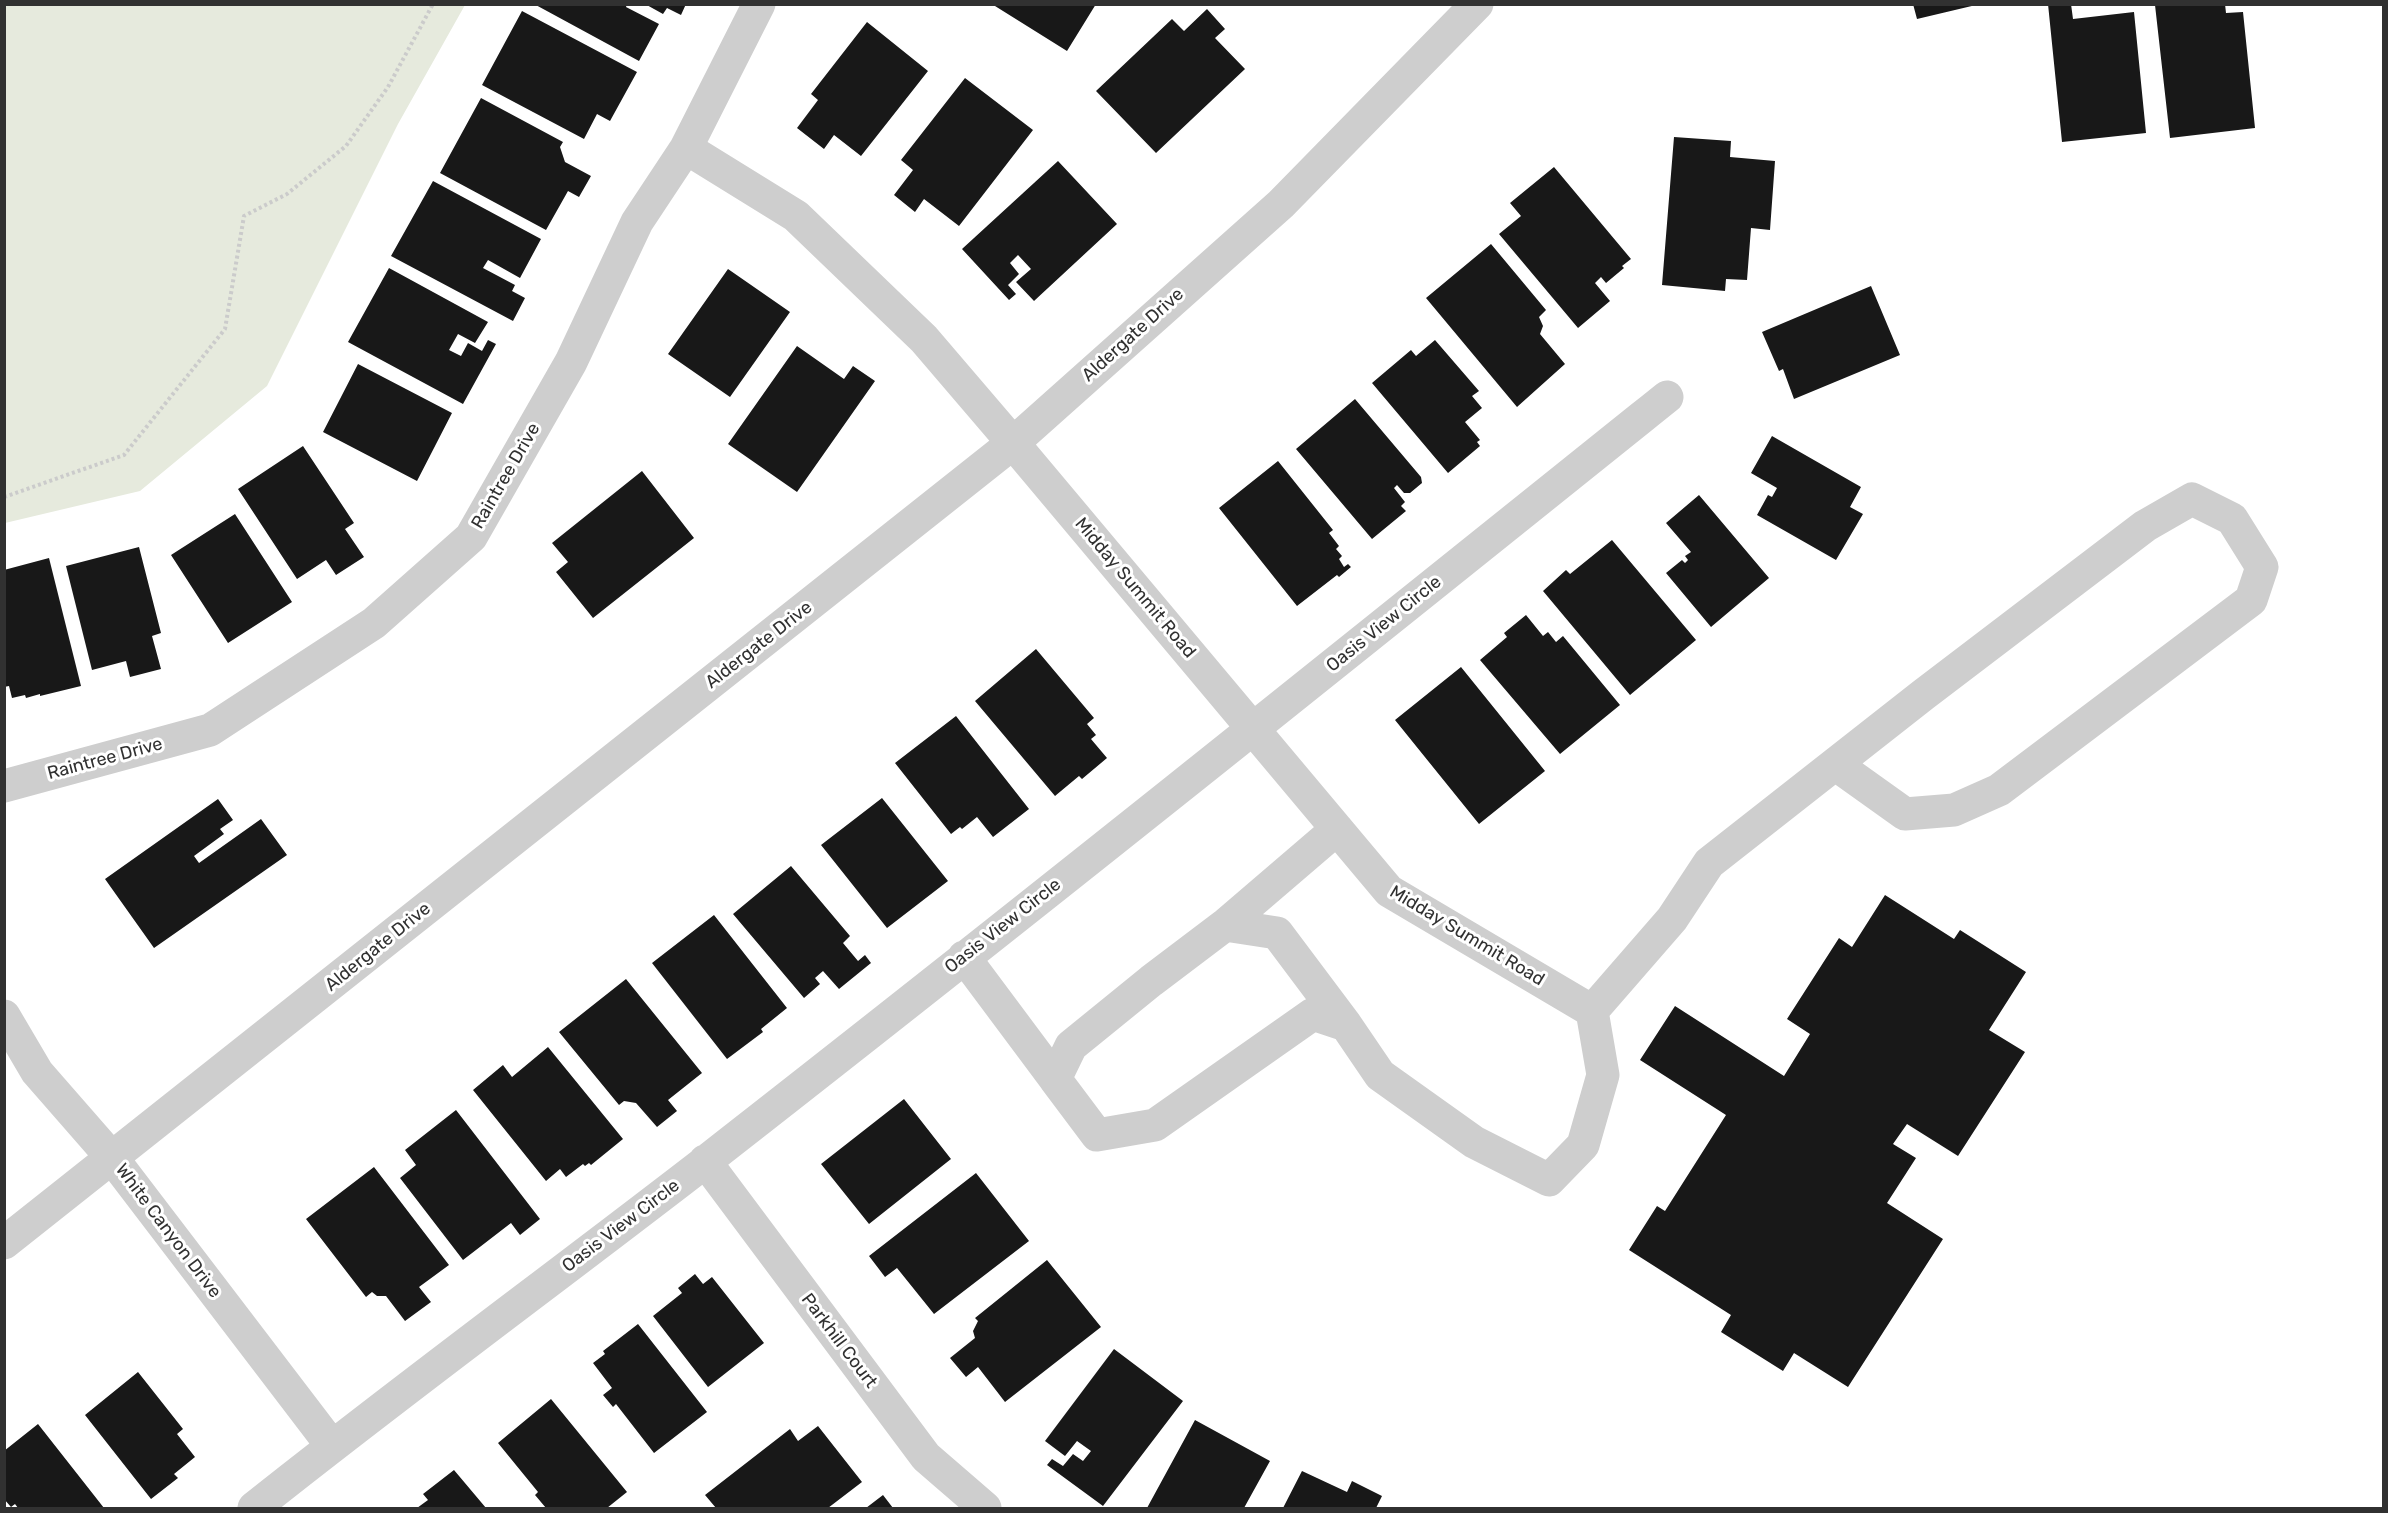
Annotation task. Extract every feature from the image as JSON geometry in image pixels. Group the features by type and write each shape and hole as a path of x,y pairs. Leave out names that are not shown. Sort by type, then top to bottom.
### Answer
{"street":[{"name":"Raintree Drive","path":"4,786 210,730 374,623 471,537 571,362 637,222 686,148 759,4"},
{"name":"Aldergate Drive","path":"4,1243 113,1159 1013,443 1281,204 1476,4"},
{"name":"Midday Summit Road","path":"686,148 796,216 924,339 1389,891 1592,1011"},
{"name":"Oasis View Circle","path":"254,1509 332,1446 705,1161 1253,729 1667,397"},
{"path":"1225,925 1277,933 1346,1025 1380,1075 1474,1142 1550,1180 1583,1145 1603,1075 1592,1011 1672,919 1709,863 1835,764 2145,526 2192,499 2232,519 2262,567 2251,600 1999,790 1954,810 1905,814 1835,764"},
{"path":"1054,1079 1071,1046 1225,925 1337,829"},
{"path":"964,957 1096,1135 1155,1125 1313,1014 1346,1025"},
{"name":"White Canyon Drive","path":"4,1016 37,1072 113,1159 332,1446"},
{"name":"Parkhill Court","path":"705,1161 926,1457 985,1509"}],"path":[{"path":"4,497 124,455 225,329 244,216 287,194 346,146 388,87 433,4"}],"shaded area":[{"path":"4,5 465,5 398,124 267,386 140,491 5,523"}],"building":[{"path":"534,4 627,4 626,7 659,24 639,61"},
{"path":"645,4 686,4 681,15 667,8 663,14"},
{"path":"996,4 1096,4 1067,51 995,6"},
{"path":"1913,4 1976,4 1976,5 1917,19"},
{"path":"2048,4 2071,4 2073,19 2134,12 2146,133 2062,142"},
{"path":"2225,4 2226,13 2243,12 2255,128 2170,138 2155,5"},
{"path":"1207,9 1225,29 1215,38 1245,69 1156,153 1096,91 1172,19 1184,31"},
{"path":"522,11 637,72 610,121 597,114 584,139 482,85"},
{"path":"867,22 928,71 861,156 834,135 824,149 797,128 818,100 811,94"},
{"path":"965,78 1033,130 959,226 924,199 915,212 894,195 913,170 901,160"},
{"path":"481,98 563,142 560,147 565,162 591,176 579,197 568,191 546,230 440,173"},
{"path":"1674,137 1731,141 1730,157 1775,161 1770,230 1751,228 1747,280 1726,279 1725,291 1662,285"},
{"path":"1058,161 1117,224 1034,301 1016,282 1031,269 1018,255 1010,263 1019,274 1008,285 1016,294 1009,300 962,249"},
{"path":"1554,167 1631,259 1606,283 1601,277 1595,283 1610,301 1578,328 1499,234 1521,216 1510,203"},
{"path":"433,181 541,239 520,278 488,260 483,268 515,285 512,291 525,298 513,321 391,256"},
{"path":"1491,244 1546,310 1539,317 1543,326 1540,334 1565,364 1517,407 1426,298"},
{"path":"389,268 488,322 475,343 458,334 449,350 461,356 468,343 482,351 488,340 496,344 463,404 348,342"},
{"path":"728,269 790,312 730,397 668,354"},
{"path":"1871,286 1900,355 1794,399 1783,369 1779,371 1762,332"},
{"path":"1435,340 1479,391 1472,396 1482,408 1465,422 1480,440 1477,442 1480,446 1448,473 1372,383 1411,350 1416,356"},
{"path":"797,346 844,379 853,366 875,381 797,492 728,444"},
{"path":"358,364 452,413 417,481 323,432"},
{"path":"1355,399 1421,477 1422,483 1410,493 1404,493 1397,485 1394,488 1405,502 1401,506 1406,511 1372,539 1296,449"},
{"path":"1772,436 1861,487 1850,507 1863,514 1836,560 1757,515 1768,495 1772,497 1777,488 1751,473"},
{"path":"303,446 354,523 345,529 364,557 336,575 326,560 297,579 238,489"},
{"path":"1278,461 1333,530 1329,533 1339,546 1336,549 1342,556 1339,559 1344,567 1348,564 1351,567 1297,606 1219,508"},
{"path":"642,471 694,538 593,618 556,572 568,562 552,543"},
{"path":"1699,495 1769,578 1711,627 1666,573 1682,560 1685,563 1688,560 1685,556 1691,552 1666,523"},
{"path":"235,514 292,602 228,643 171,555"},
{"path":"1612,540 1696,640 1630,695 1543,591 1566,570 1570,574"},
{"path":"139,547 161,633 152,636 161,669 130,677 126,661 92,670 66,566"},
{"path":"49,558 81,686 40,696 40,694 26,698 25,695 12,698 9,686 4,687 4,570"},
{"path":"1526,615 1543,636 1548,632 1556,642 1563,636 1620,705 1560,754 1480,660 1507,637 1504,633"},
{"path":"1036,649 1094,718 1087,724 1096,735 1091,739 1107,758 1082,779 1079,776 1055,796 975,701"},
{"path":"1461,667 1545,771 1479,824 1395,720"},
{"path":"956,716 1029,809 993,837 977,817 962,829 960,827 951,834 895,763"},
{"path":"882,798 948,881 887,928 821,845"},
{"path":"218,799 233,820 220,829 224,834 194,856 199,863 261,819 287,855 154,948 105,879"},
{"path":"791,866 850,936 843,943 858,961 865,955 871,963 839,989 823,971 815,978 820,984 804,998 733,914"},
{"path":"1885,895 1954,939 1960,930 2026,972 1989,1030 2025,1052 1958,1156 1907,1124 1893,1144 1916,1158 1887,1203 1943,1239 1848,1387 1794,1353 1783,1371 1721,1332 1731,1315 1629,1250 1657,1206 1665,1211 1726,1115 1640,1060 1675,1006 1784,1076 1810,1034 1787,1019 1839,938 1852,947"},
{"path":"714,915 787,1008 761,1029 763,1032 727,1059 652,963"},
{"path":"626,979 702,1073 668,1100 677,1111 657,1127 636,1103 624,1101 619,1105 559,1032"},
{"path":"548,1047 623,1139 591,1165 583,1164 566,1177 560,1169 546,1181 473,1090 503,1065 512,1077"},
{"path":"904,1099 951,1159 869,1224 821,1164"},
{"path":"456,1110 540,1219 520,1235 511,1223 463,1260 400,1178 416,1165 405,1150"},
{"path":"374,1167 449,1265 419,1287 431,1302 405,1321 386,1296 377,1296 372,1292 366,1297 306,1219"},
{"path":"976,1173 1029,1241 934,1314 897,1268 885,1277 869,1256"},
{"path":"1047,1260 1101,1327 1005,1402 978,1367 966,1377 950,1358 975,1338 973,1331 978,1321 975,1318"},
{"path":"695,1274 703,1284 712,1277 764,1343 708,1387 653,1316 682,1293 678,1288"},
{"path":"638,1324 707,1412 654,1453 616,1404 613,1407 603,1395 612,1388 593,1363 605,1354 603,1351"},
{"path":"1114,1349 1183,1401 1103,1506 1047,1465 1052,1459 1063,1466 1073,1454 1083,1461 1091,1451 1077,1441 1065,1456 1045,1441"},
{"path":"138,1372 183,1429 177,1434 195,1457 174,1474 178,1478 151,1499 85,1415"},
{"path":"551,1399 627,1492 607,1508 546,1508 535,1495 538,1492 498,1443"},
{"path":"1195,1420 1270,1461 1244,1508 1147,1508"},
{"path":"38,1424 104,1508 18,1508 15,1504 11,1507 4,1499 4,1451"},
{"path":"818,1426 862,1482 828,1508 716,1508 705,1495 790,1429 798,1441"},
{"path":"454,1470 486,1508 417,1508 428,1500 423,1494"},
{"path":"1302,1471 1347,1492 1352,1481 1382,1496 1376,1508 1283,1508"},
{"path":"883,1495 893,1508 866,1508"}]}
